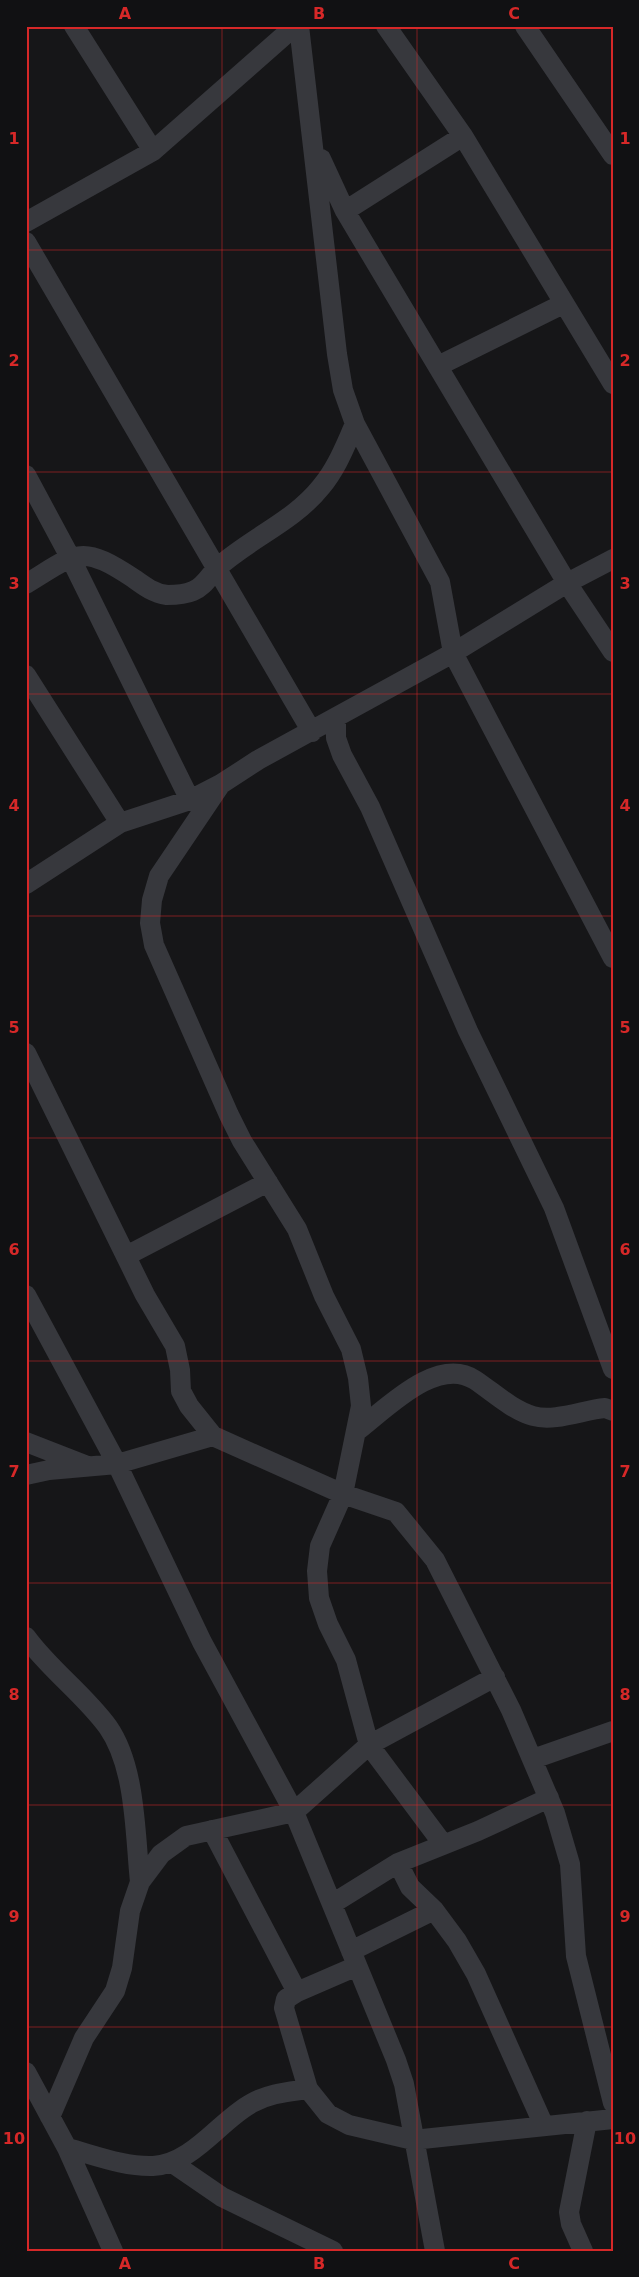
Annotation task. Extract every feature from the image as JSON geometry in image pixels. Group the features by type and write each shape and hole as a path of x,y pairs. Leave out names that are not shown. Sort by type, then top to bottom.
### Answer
{"street":[{"path":"74,26 153,150"},
{"path":"26,222 153,150 295,26"},
{"path":"299,26 337,354 343,390 355,424 440,582 453,653 612,954"},
{"path":"386,26 463,136 563,304 610,375"},
{"path":"525,26 613,155"},
{"path":"345,211 463,136"},
{"path":"314,145 345,211 567,583 613,652"},
{"path":"26,242 312,732"},
{"path":"438,366 563,304"},
{"path":"26,584 70,557 91,555 105,560 153,592 168,595 192,591 205,583 218,568 301,508 321,488 334,470 355,424"},
{"path":"26,476 70,557 190,800"},
{"path":"26,884 120,823 190,800 222,784 266,755 312,732 453,653 567,583 613,559"},
{"path":"26,675 120,823"},
{"path":"336,718 336,738 342,755 370,806 468,1031 554,1208 613,1369"},
{"path":"222,784 159,876 152,900 150,923 154,945 229,1115 242,1141 297,1229 324,1296 351,1349 358,1378 361,1406 343,1494 320,1546 317,1571 319,1598 328,1624 346,1660 369,1746 443,1844"},
{"path":"26,1053 145,1295 175,1346 182,1391 189,1406 212,1436 343,1494 396,1512 435,1560 494,1677 533,1759 549,1798 570,1864 576,1956 613,2103"},
{"path":"126,1256 268,1182"},
{"path":"26,1295 117,1464 202,1642 294,1812 404,2084 435,2251"},
{"path":"357,1431 422,1382 439,1375 454,1372 472,1378 520,1411 535,1416 554,1416 605,1408 613,1411"},
{"path":"26,1475 49,1470 117,1464 212,1436"},
{"path":"26,1442 89,1466"},
{"path":"26,1637 108,1727 122,1755 128,1777 140,1882"},
{"path":"50,2117 84,2038 115,1991 122,1968 130,1911 140,1882 161,1854 186,1836 294,1812 369,1746 494,1677"},
{"path":"533,1759 613,1731"},
{"path":"332,1904 398,1863 549,1798"},
{"path":"212,1830 297,1992"},
{"path":"398,1863 410,1888 434,1910 457,1941 476,1974 544,2126"},
{"path":"434,1910 286,1999 284,2008 308,2089 328,2114 349,2125 413,2140 613,2119"},
{"path":"26,2072 67,2148 109,2249"},
{"path":"67,2148 133,2165 154,2166 171,2162 187,2153 251,2103 270,2094 308,2089"},
{"path":"584,2251 571,2224 569,2212 587,2122"},
{"path":"171,2162 222,2197 333,2251"}]}
